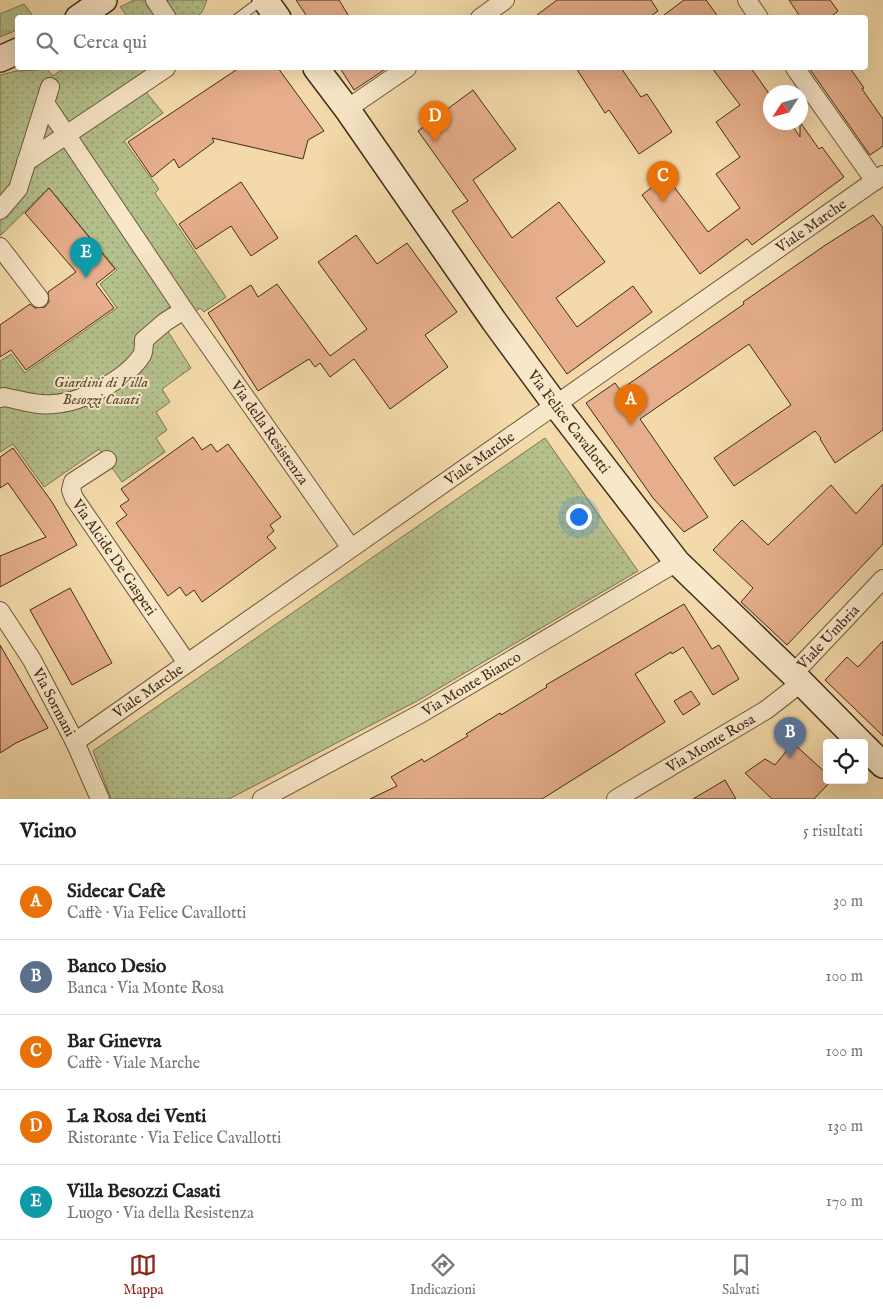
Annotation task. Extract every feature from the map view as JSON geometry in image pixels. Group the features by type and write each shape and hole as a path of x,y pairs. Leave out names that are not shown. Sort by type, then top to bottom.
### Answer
{"street":[{"path":"82,15 104,0"},
{"path":"155,0 165,15"},
{"path":"264,0 276,15"},
{"path":"484,15 505,0"},
{"path":"747,0 757,15"},
{"path":"0,59 15,52"},
{"path":"0,210 18,189 26,162 163,70"},
{"name":"Via Felice Cavallotti","path":"318,70 347,109 494,321 555,404 677,562 857,739"},
{"path":"347,109 404,70"},
{"path":"797,70 879,178"},
{"name":"Via della Resistenza","path":"26,162 47,95 66,135 187,313 351,548"},
{"name":"Viale Marche","path":"75,742 879,178"},
{"path":"0,248 39,298"},
{"path":"0,398 53,404 81,399 119,379 143,354 144,340 165,322 187,313"},
{"name":"Via Alcide De Gasperi","path":"107,460 73,482 71,490 74,498 187,663"},
{"name":"Via Monte Bianco","path":"262,799 420,714 677,562"},
{"name":"Viale Umbria","path":"797,678 883,579"},
{"name":"Via Sormani","path":"0,611 32,660 75,742 100,799"},
{"name":"Via Monte Rosa","path":"616,799 766,710 797,678"},
{"path":"868,750 883,765"}],"lane":[{"path":"242,15 264,0"}],"green space":[{"path":"134,0 207,0 199,15 126,15 120,7"},
{"path":"24,4 32,15 15,15 15,31 0,37 0,14"},
{"name":"Giardini di Villa Besozzi Casati","path":"48,70 53,76 61,70 162,70 142,87 163,113 124,141 159,189 155,193 226,297 204,312 200,308 167,330 191,368 162,389 170,402 156,412 167,430 156,438 165,452 122,482 99,449 44,487 13,444 0,452 0,361 11,354 25,373 117,308 100,284 117,270 49,188 0,236 0,75 16,71"},
{"path":"545,438 638,571 419,700 229,799 111,799 93,751"}],"building":[{"path":"296,0 339,0 348,15 306,15"},
{"path":"557,0 651,0 658,11 652,15 537,15"},
{"path":"684,0 706,0 717,15 664,15"},
{"path":"789,0 830,0 838,11 833,15 799,15"},
{"path":"236,70 279,70 324,131 308,140 303,159 212,138 214,142 179,168 174,159 152,177 128,142"},
{"path":"341,70 384,70 354,90"},
{"path":"577,70 622,70 641,97 647,94 672,132 639,154 609,110 605,113"},
{"path":"714,70 752,70 763,85 763,130 795,130 800,137 800,130 806,130 819,149 822,147 844,177 752,245 747,239 700,274 642,195 666,176 708,232 740,208 716,174 740,157 716,122 740,105"},
{"path":"810,70 851,70 883,119 883,146 870,155"},
{"path":"473,90 516,149 473,180 512,238 559,202 605,262 556,298 577,327 633,286 652,312 567,374 452,211 468,201 418,131"},
{"path":"241,182 278,238 251,256 231,226 196,249 179,224"},
{"path":"49,188 115,269 96,284 114,308 26,370 11,350 0,357 0,325 30,304 35,308 45,307 49,302 48,292 76,272 25,213"},
{"path":"873,215 883,228 883,430 835,463 815,431 734,486 714,458 791,405 749,344 640,419 708,517 684,532 653,498 586,403 615,383 620,390 744,304 743,302"},
{"path":"356,235 377,264 407,243 457,312 425,335 448,367 390,409 354,359 330,377 320,363 315,367 309,359 258,391 208,313 251,285 258,297 277,284 330,356 367,329 318,262"},
{"path":"193,437 202,450 211,444 217,452 228,444 281,517 270,525 274,531 267,537 276,548 202,602 194,590 186,596 180,587 168,596 116,523 127,515 120,506 129,500 121,489"},
{"path":"13,448 52,502 77,545 0,587 0,556 46,537 8,483 0,488 0,457"},
{"path":"883,484 883,544 787,645 741,602 753,588 713,550 742,520 768,545 831,485 856,514"},
{"path":"70,588 112,663 72,685 30,610"},
{"path":"684,604 712,649 719,645 739,679 713,695 683,647 672,654 671,652 635,674 665,722 542,799 370,799 397,786 391,777 422,759 424,762 468,736 466,734 500,713 501,715 547,687 546,685"},
{"path":"883,641 883,736 825,680 847,657 858,667"},
{"path":"0,645 48,728 0,753"},
{"path":"691,691 700,704 683,715 674,701"},
{"path":"793,743 823,770 823,784 828,784 814,799 772,799 745,773 765,759 775,765"},
{"path":"725,780 736,799 693,799"}],"place":[{"name":"La Rosa dei Venti","path":"435,142"},
{"name":"Bar Ginevra","path":"663,202"},
{"name":"Villa Besozzi Casati","path":"86,278"},
{"name":"Sidecar Cafè","path":"631,425"},
{"name":"Banco Desio","path":"790,758"}]}
